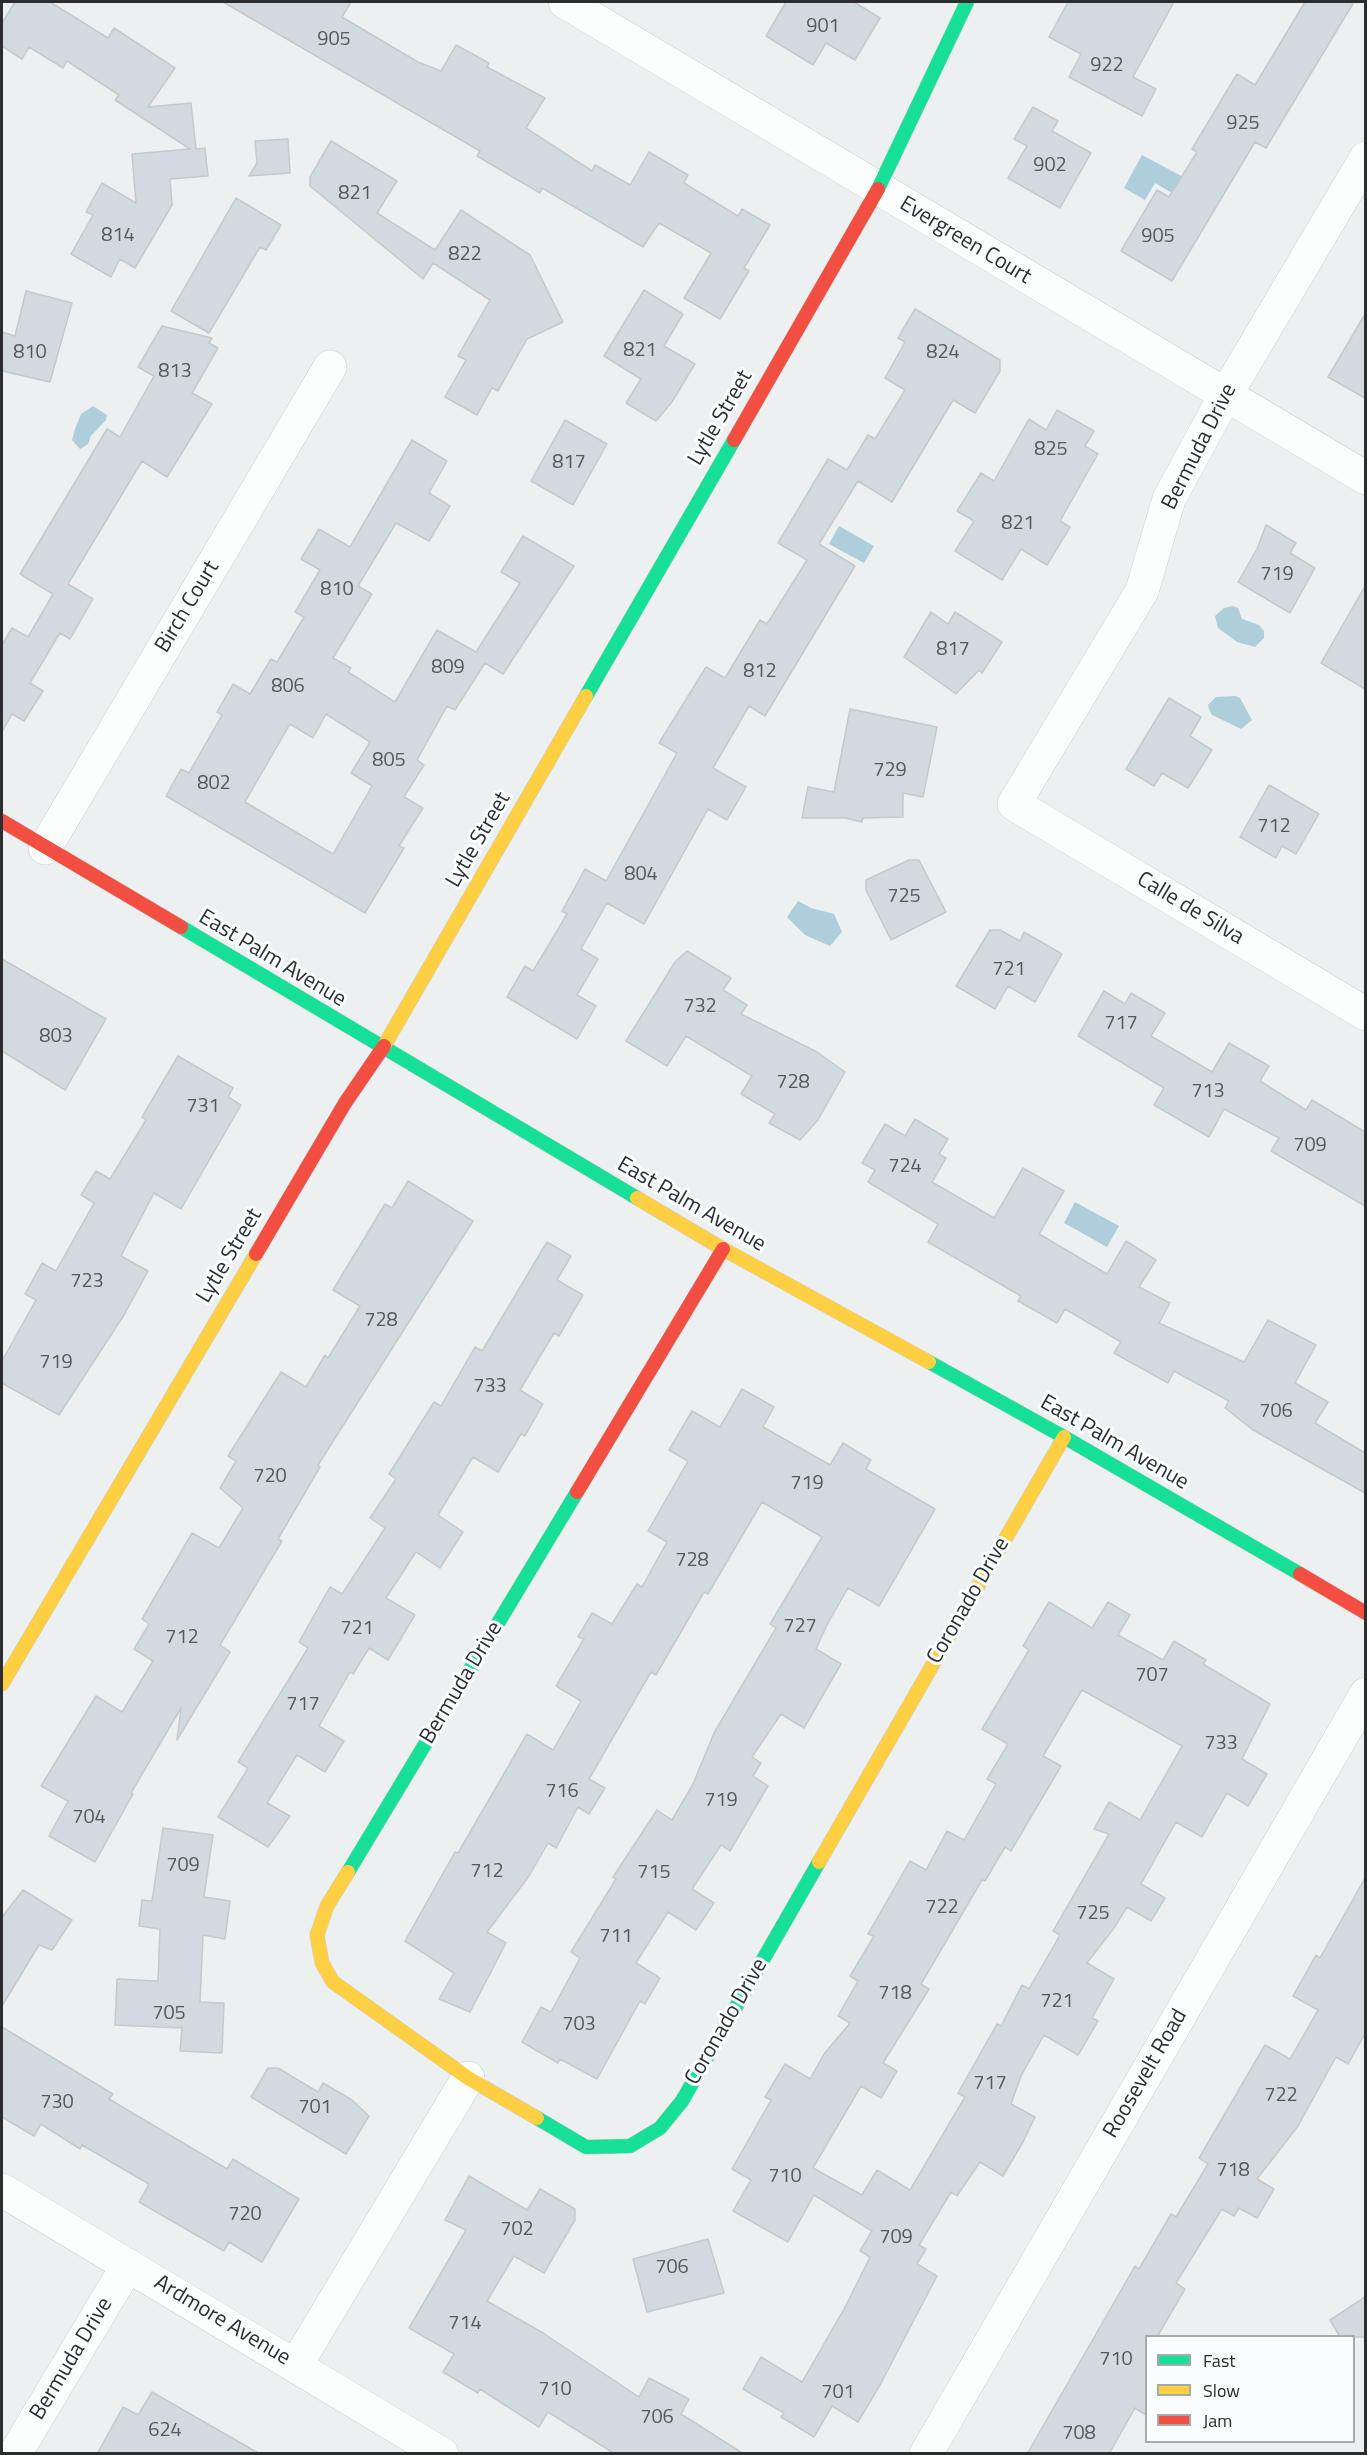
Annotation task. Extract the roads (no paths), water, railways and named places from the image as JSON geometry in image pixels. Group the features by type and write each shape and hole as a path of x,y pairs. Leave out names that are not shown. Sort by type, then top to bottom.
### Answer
{"street":[{"name":"Evergreen Court","path":"565,2 1365,478"},
{"name":"Lytle Street","path":"2,1684 345,1103 382,1049 878,189 967,2"},
{"name":"Bermuda Drive","path":"1014,804 1142,591 1169,499 1225,396 1365,158"},
{"name":"Birch Court","path":"45,848 330,367"},
{"name":"Calle de Silva","path":"1014,804 1365,1014"},
{"name":"East Palm Avenue","path":"2,821 382,1049 723,1249 1064,1437 1365,1614"},
{"name":"Bermuda Drive","path":"468,2078 333,1982 322,1963 317,1935 327,1906 723,1249"},
{"name":"Coronado Drive","path":"468,2078 586,2147 630,2146 660,2128 682,2101 1064,1437"},
{"name":"Roosevelt Road","path":"926,2454 1365,1694"},
{"path":"296,2365 468,2078"},
{"name":"Ardmore Avenue","path":"2,2190 442,2454"},
{"name":"Bermuda Drive","path":"15,2454 128,2265"}],"water":[{"path":"1142,155 1187,179 1177,196 1155,183 1145,200 1124,188"},
{"path":"93,406 107,415 106,420 91,436 88,444 80,449 72,440 75,429 81,414"},
{"path":"839,526 874,546 864,563 829,544"},
{"path":"1233,606 1238,608 1242,619 1259,625 1264,631 1264,638 1255,647 1237,642 1218,628 1215,616 1224,608"},
{"path":"1216,697 1240,698 1252,720 1241,729 1212,715 1208,705"},
{"path":"798,901 811,908 834,914 842,932 830,946 805,935 787,917"},
{"path":"1075,1202 1119,1226 1107,1247 1064,1223"}]}
